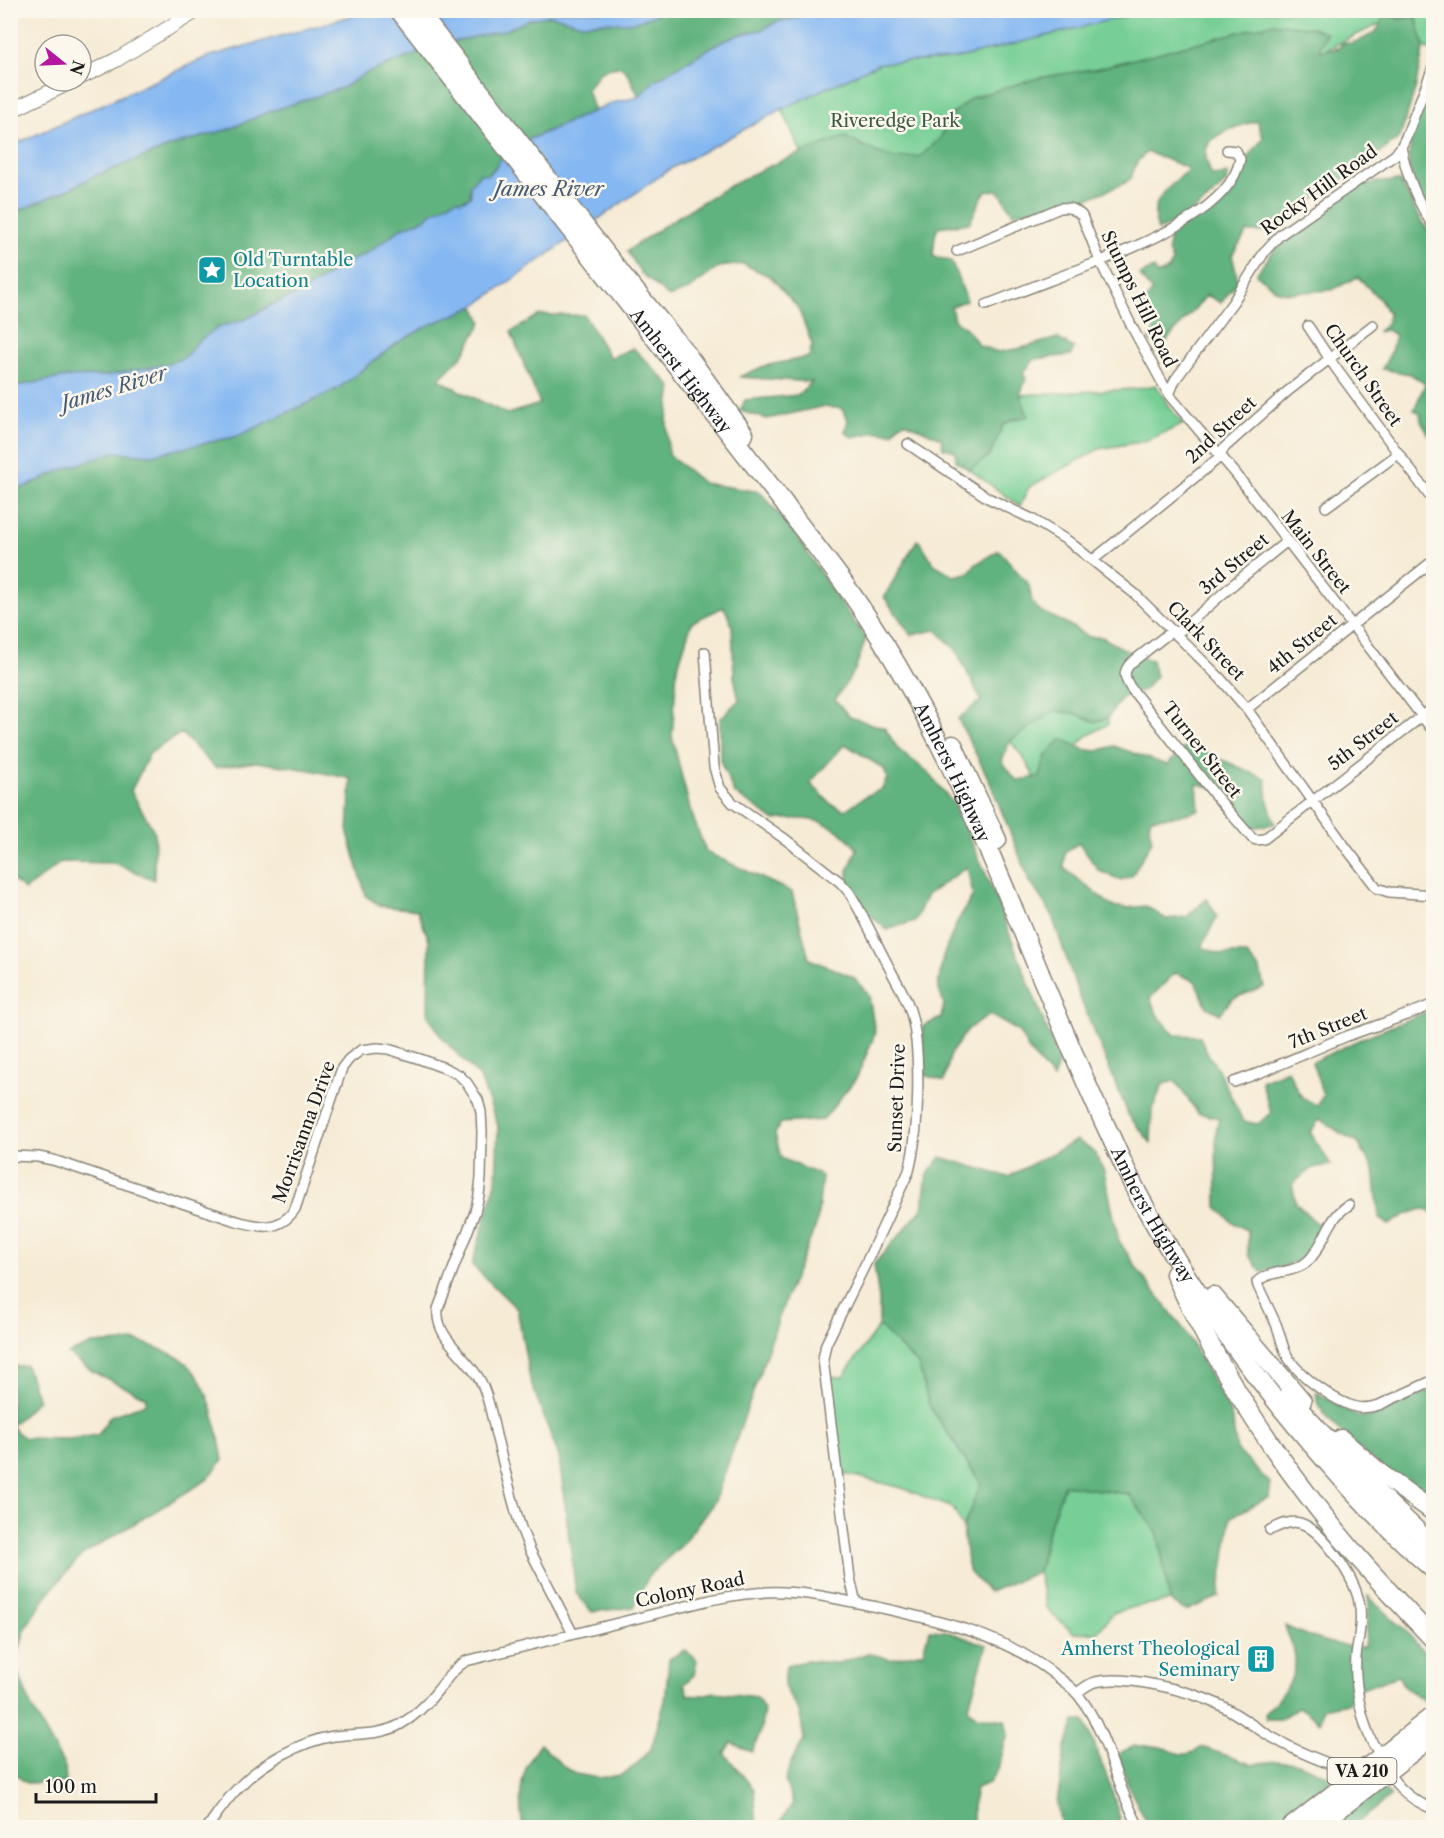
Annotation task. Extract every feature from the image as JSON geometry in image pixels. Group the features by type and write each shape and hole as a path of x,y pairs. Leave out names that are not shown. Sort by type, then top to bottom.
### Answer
{"highway":[{"name":"Amherst Highway","path":"399,10 621,285 685,352 850,577 943,724 986,812 1087,1059 1125,1144 1175,1235 1213,1296 1276,1384 1371,1487 1434,1546"},
{"name":"Amherst Highway","path":"417,10 840,579 870,622 906,681 949,763 988,848 1068,1041 1141,1199 1183,1271 1221,1328 1275,1401 1340,1478 1434,1570"},
{"path":"1141,1199 1185,1297 1254,1419 1294,1477 1333,1527 1434,1640"},
{"path":"1213,1296 1291,1389 1323,1422 1380,1474 1434,1512"},
{"name":"VA 210","path":"1315,1827 1385,1764 1434,1715"},
{"name":"VA 210","path":"1290,1827 1385,1764 1434,1736"}],"street":[{"path":"93,71 116,60 198,10"},
{"name":"Rocky Hill Road","path":"1169,395 1175,380 1233,302 1271,243 1341,191 1388,160 1401,147 1434,65"},
{"path":"10,111 48,93"},
{"path":"1401,147 1418,202 1434,227"},
{"path":"986,305 1100,261 1173,229 1229,185 1240,159 1236,151 1227,150"},
{"name":"Stumps Hill Road","path":"957,251 1060,208 1072,209 1082,216 1100,261 1132,327 1169,395"},
{"name":"2nd Street","path":"1093,560 1209,467 1221,455 1224,448 1276,401 1373,325"},
{"name":"Church Street","path":"1308,326 1434,502"},
{"name":"Main Street","path":"1169,395 1221,455 1434,732"},
{"name":"Clark Street","path":"908,444 988,498 1032,519 1068,541 1135,594 1220,678 1247,709 1377,888 1389,892 1434,895"},
{"path":"1326,507 1398,454"},
{"name":"3rd Street","path":"1173,632 1181,630 1235,582 1287,542"},
{"name":"4th Street","path":"1247,709 1434,560"},
{"name":"Turner Street","path":"1173,632 1131,663 1126,668 1125,678 1214,794 1256,840 1264,839 1313,802"},
{"name":"Sunset Drive","path":"705,652 714,767 720,788 733,803 785,839 840,882 849,892 906,998 914,1024 916,1115 913,1155 909,1171 867,1263 826,1344 823,1359 850,1578 856,1603"},
{"name":"5th Street","path":"1313,802 1363,760 1434,707"},
{"name":"7th Street","path":"1234,1082 1434,1004"},
{"name":"Morrisanna Drive","path":"10,1156 53,1160 233,1220 270,1226 285,1221 295,1209 342,1068 355,1053 366,1048 388,1049 429,1062 459,1075 474,1091 481,1112 481,1178 475,1212 438,1309 438,1323 441,1331 467,1360 482,1383 521,1528 573,1634"},
{"path":"1349,1205 1333,1219 1310,1260 1296,1269 1259,1279 1258,1286 1290,1359 1305,1376 1345,1403 1357,1408 1379,1405 1434,1380"},
{"path":"1269,1530 1290,1523 1303,1524 1324,1541 1352,1581 1361,1613 1356,1680 1366,1727 1373,1744 1404,1791 1412,1798 1434,1809"},
{"name":"Colony Road","path":"207,1827 245,1780 291,1751 314,1740 373,1733 395,1727 423,1707 439,1690 450,1673 466,1660 710,1600 761,1592 794,1593 932,1619 979,1633 1035,1660 1077,1693 1092,1716 1122,1791 1140,1827"},
{"path":"1077,1693 1094,1683 1120,1680 1167,1688 1199,1697 1230,1711 1299,1752 1344,1769"}],"green space":[{"path":"664,11 811,11 794,19 776,22 762,30 742,34 717,44 654,81 639,97 622,67 608,68 597,75 587,90 594,111 525,141 448,42 506,30 530,19 551,15 582,24 639,21"},
{"name":"Riveredge Park","path":"1146,11 1433,11 1433,52 1421,45 1417,17 1392,18 1291,66 824,204 782,109 880,63 953,59"},
{"path":"1384,15 1400,19 1416,17 1424,46 1415,90 1400,137 1370,161 1318,196 1273,232 1247,232 1232,255 1238,281 1221,303 1207,295 1163,345 1149,341 1155,322 1143,305 1152,292 1140,275 1154,268 1157,275 1169,269 1172,261 1168,251 1170,234 1208,209 1237,186 1247,159 1263,138 1257,121 1227,131 1212,140 1206,152 1212,176 1228,174 1228,180 1196,209 1158,230 1155,219 1157,202 1167,189 1188,170 1147,152 1137,162 1131,178 1125,183 1072,205 1013,213 997,190 986,191 969,223 938,227 933,256 951,261 967,300 951,307 954,320 966,328 979,345 998,352 1057,338 1074,348 1071,355 1035,359 1023,373 1026,379 1020,395 1028,416 1003,425 990,455 970,470 956,461 955,451 943,448 941,438 905,422 898,425 893,433 876,432 852,437 845,432 848,419 841,408 821,407 767,419 740,411 745,400 798,395 812,382 739,377 764,366 809,357 812,344 798,308 771,277 743,264 719,267 688,290 669,297 641,273 627,251 712,196 754,173 845,137 876,152 895,158 921,156 941,137 948,118 971,98 1038,78 1099,68 1274,23 1312,28 1326,33 1319,51 1339,48 1342,43 1356,41 1375,32"},
{"path":"427,50 507,153 488,175 479,174 470,190 470,197 402,228 372,250 302,292 244,320 219,327 196,343 185,357 168,364 106,376 67,377 11,387 11,214 92,177 174,145 229,129 268,112 344,87 364,74"},
{"path":"1433,78 1433,221 1412,178 1409,156 1413,134"},
{"path":"1400,181 1433,237 1433,438 1430,437 1421,421 1420,413 1414,410 1425,384 1410,374 1382,369 1391,352 1395,335 1387,330 1377,332 1387,324 1388,313 1381,301 1358,277 1332,290 1288,293 1278,291 1256,274 1275,249 1355,188 1377,182"},
{"path":"473,307 476,308 482,322 463,355 439,379 507,414 540,404 511,332 539,315 584,315 610,358 633,348 672,387 667,421 668,454 703,483 760,492 795,533 832,591 866,638 855,670 835,700 850,717 885,728 898,749 928,772 956,807 989,881 1059,1061 1053,1079 1030,1052 1018,1031 990,1015 969,1028 951,1053 944,1081 923,1075 923,1026 941,1018 944,1004 938,987 943,956 957,922 973,895 967,867 927,895 915,921 887,930 867,912 848,881 848,871 857,849 848,839 820,822 799,819 774,820 734,793 720,760 720,719 739,700 734,677 732,625 724,607 692,622 677,669 672,737 690,809 706,852 792,892 809,959 853,977 869,995 875,1034 857,1077 823,1120 781,1123 775,1134 781,1158 822,1176 817,1223 787,1295 715,1501 681,1546 650,1574 634,1607 592,1612 576,1593 559,1457 530,1380 517,1309 472,1265 496,1182 498,1126 480,1078 443,1039 428,1015 429,940 417,910 381,906 366,896 348,833 351,779 256,762 215,768 181,733 150,753 131,791 155,833 154,880 114,863 61,862 25,890 11,879 10,490 27,486 61,470 114,452 151,455 238,436 337,389 397,343 429,325","holes":["845,744 884,769 887,778 882,789 866,796 845,810 831,804 810,783"]},
{"path":"1156,385 1169,407 1184,424 1146,441 1099,449 1029,487 1020,506 970,470 990,455 1003,425 1028,416 1020,395 1135,389"},
{"path":"917,540 934,564 954,576 968,573 976,564 999,550 1029,585 1032,602 1041,612 1089,637 1102,637 1134,655 1152,660 1156,676 1144,690 1122,697 1108,718 1095,722 1074,713 1054,711 1010,741 1002,761 1016,780 1040,777 1046,755 1062,739 1083,749 1096,751 1114,746 1167,765 1188,744 1196,744 1209,754 1266,779 1268,801 1275,824 1250,828 1216,788 1197,784 1199,810 1178,816 1151,818 1149,826 1152,841 1132,876 1121,880 1099,871 1079,843 1065,852 1064,868 1112,906 1127,908 1146,906 1166,919 1186,917 1207,899 1217,916 1202,947 1221,954 1246,954 1260,970 1264,987 1232,999 1220,1014 1207,1007 1195,981 1175,973 1150,998 1157,1014 1175,1035 1200,1036 1243,1121 1258,1124 1271,1113 1261,1081 1288,1070 1302,1096 1318,1105 1323,1095 1312,1062 1433,1009 1433,1213 1422,1209 1407,1214 1389,1225 1379,1217 1374,1170 1358,1143 1320,1119 1310,1132 1331,1165 1313,1168 1292,1184 1296,1203 1320,1227 1316,1238 1299,1260 1261,1272 1248,1255 1248,1231 1232,1222 1217,1207 1216,1132 1219,1118 1198,1113 1175,1081 1163,1084 1152,1109 1151,1143 1129,1116 1078,993 1051,913 1030,882 989,780 958,719 981,700 956,650 936,630 911,635 884,597"},
{"path":"1054,711 1074,713 1095,722 1108,718 1108,724 1087,736 1077,746 1062,739 1046,755 1041,777 1035,778 1023,757 1010,741"},
{"path":"1077,1140 1094,1152 1104,1171 1119,1241 1138,1270 1185,1331 1231,1414 1237,1450 1271,1484 1269,1497 1231,1517 1219,1597 1186,1611 1170,1601 1158,1534 1129,1494 1064,1485 1048,1530 1038,1572 989,1592 968,1571 963,1528 981,1483 929,1405 919,1366 879,1326 879,1299 874,1264 922,1209 927,1175 941,1157 1008,1177"},
{"path":"879,1326 919,1366 929,1405 981,1484 963,1528 953,1508 902,1488 841,1473 827,1376 843,1377"},
{"path":"138,1341 181,1359 199,1379 211,1405 223,1460 207,1480 82,1555 46,1596 26,1627 15,1664 31,1706 65,1767 66,1783 26,1783 10,1770 11,1367 26,1365 38,1400 11,1426 24,1438 68,1439 98,1435 110,1416 145,1404 146,1397 95,1373 68,1354 92,1344"},
{"path":"1429,1391 1433,1392 1433,1503 1372,1459 1342,1433 1319,1406 1316,1392 1358,1417 1372,1416"},
{"path":"1064,1485 1129,1494 1158,1534 1170,1601 1137,1606 1113,1613 1098,1632 1074,1633 1047,1610 1038,1572 1048,1530"},
{"path":"1368,1596 1403,1628 1433,1662 1433,1696 1424,1700 1412,1693 1399,1676 1362,1688 1347,1703 1323,1708 1320,1722 1299,1707 1280,1719 1266,1719 1265,1713 1286,1688 1295,1666 1294,1653 1285,1626 1324,1641 1364,1647 1369,1607"},
{"path":"929,1630 945,1631 987,1645 968,1709 977,1716 1005,1720 1008,1733 998,1770 989,1783 976,1788 973,1827 777,1827 793,1803 785,1781 791,1762 804,1740 800,1714 784,1686 786,1666 805,1661 838,1663 868,1653 890,1659 923,1652"},
{"path":"685,1650 697,1660 694,1675 684,1684 688,1695 697,1696 715,1692 757,1697 764,1710 760,1733 752,1752 731,1743 724,1753 754,1789 757,1827 523,1827 520,1794 524,1773 540,1744 561,1764 576,1774 598,1778 621,1775 634,1767 651,1749 665,1701 669,1659"},
{"path":"1075,1721 1085,1721 1111,1787 1120,1819 1116,1827 1061,1827 1057,1803 1065,1749"},
{"path":"1135,1746 1157,1746 1185,1754 1202,1747 1251,1764 1276,1761 1299,1763 1333,1778 1274,1827 1149,1827 1130,1790 1118,1756 1121,1752"},
{"path":"1381,1789 1391,1796 1351,1827 1329,1828"}],"water":[{"path":"369,11 664,11 627,23 582,24 551,15 530,19 506,30 442,44 364,74 344,87 268,112 229,129 174,145 92,177 11,214 11,146 207,57"},
{"name":"James River","path":"811,11 1146,11 953,59 880,63 782,109 670,169 473,307 429,325 397,343 337,389 238,436 151,455 114,452 11,490 10,387 67,377 106,376 168,364 185,357 196,343 219,327 244,320 302,292 372,250 402,228 425,219 431,213 457,199 461,201 469,198 470,185 480,174 488,175 502,157 521,143 612,103 639,97 654,81 717,44 742,34 762,30 776,22 794,19"}],"place":[{"name":"Old Turntable Location","path":"212,270"},
{"name":"Amherst Theological Seminary","path":"1261,1659"}]}
